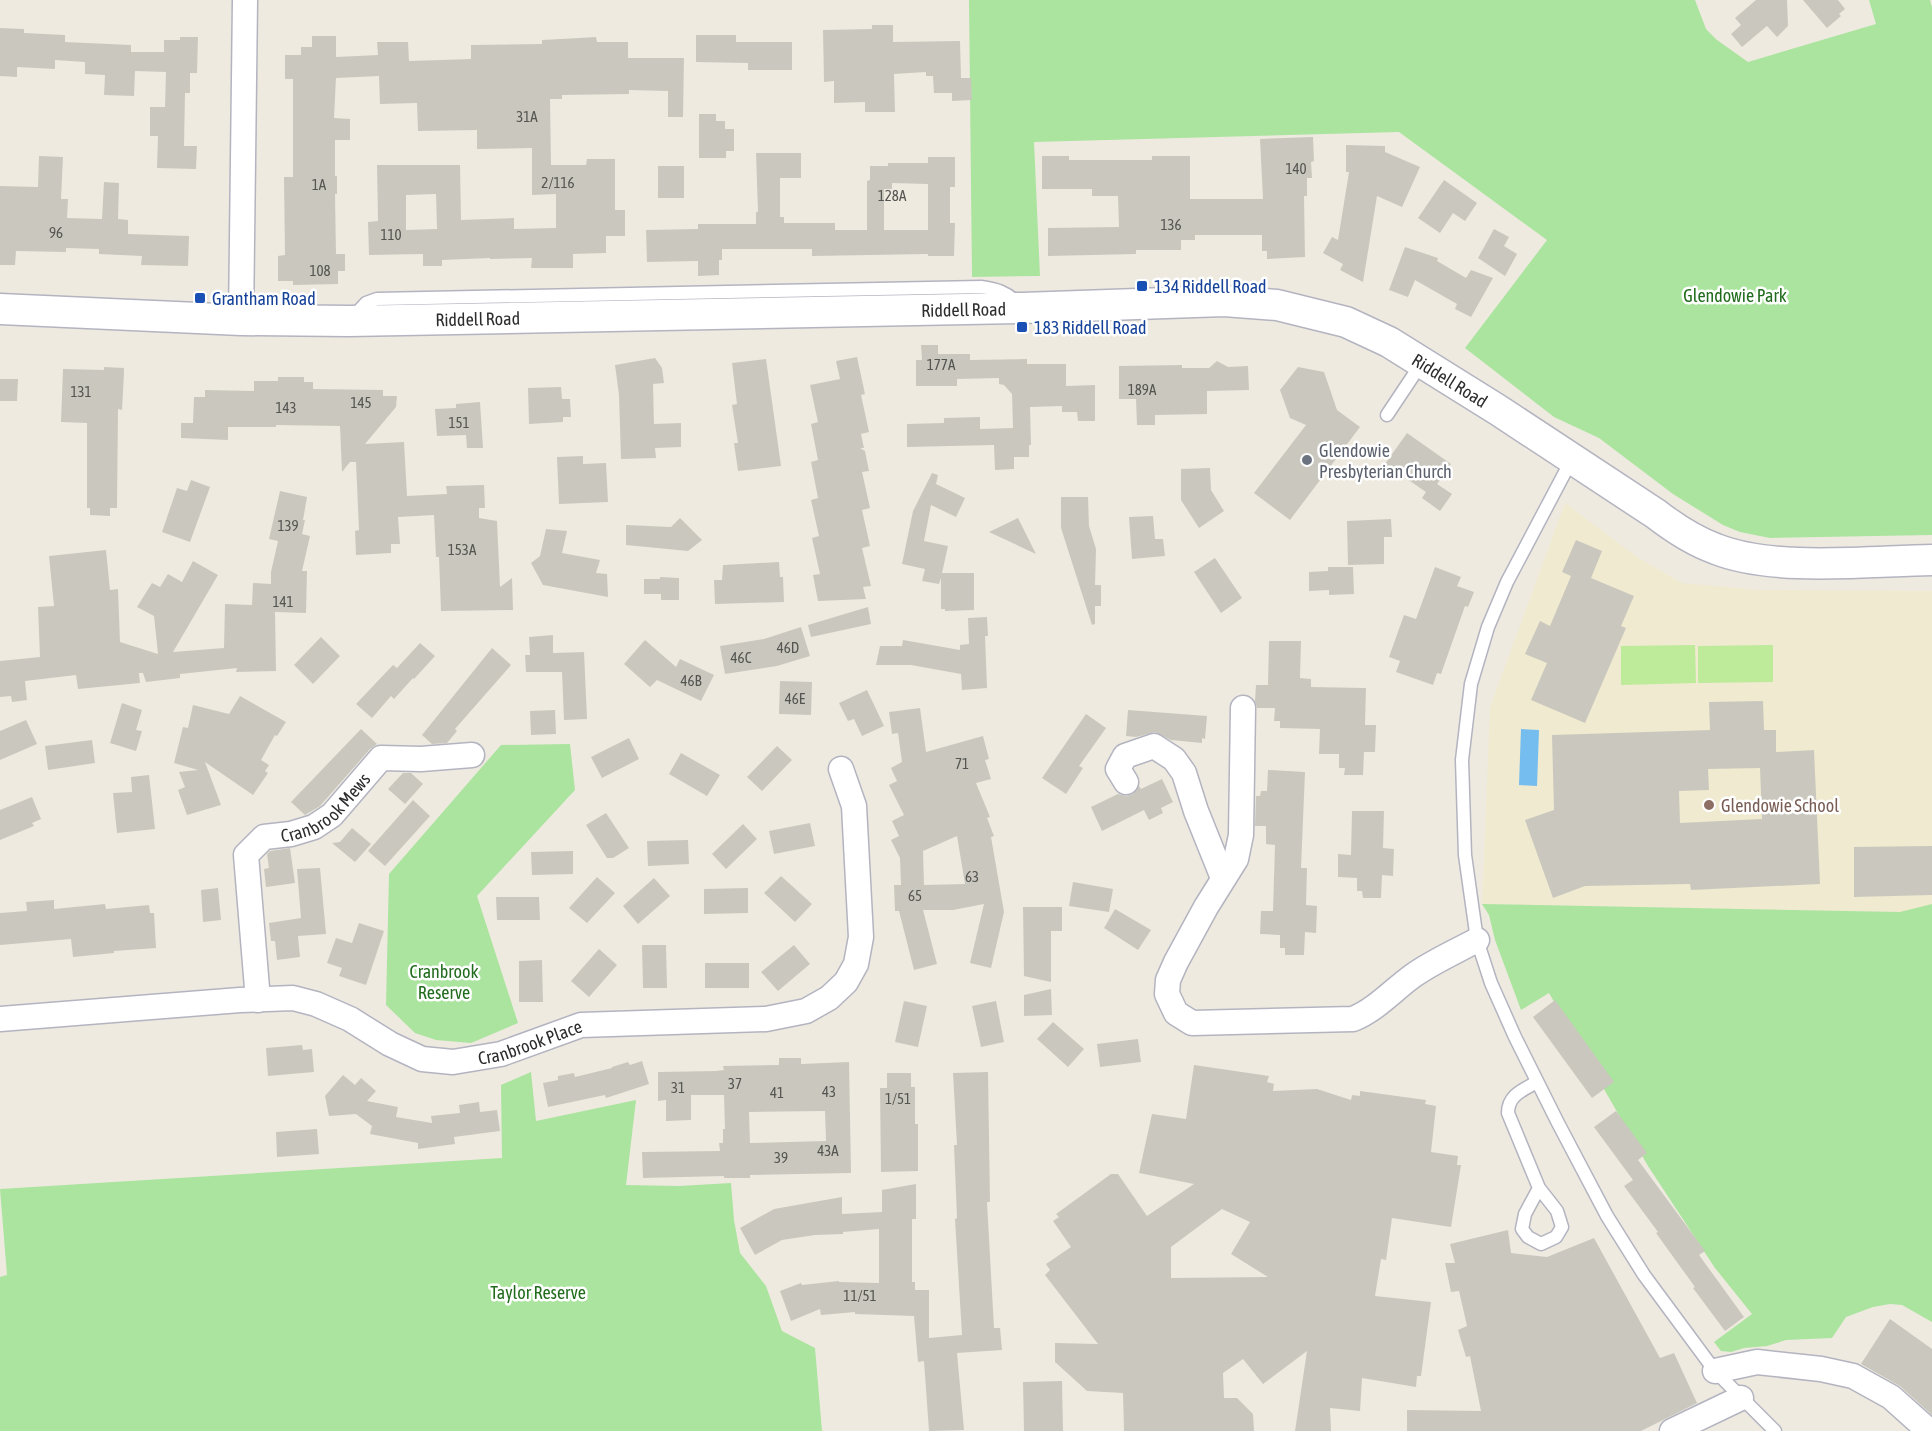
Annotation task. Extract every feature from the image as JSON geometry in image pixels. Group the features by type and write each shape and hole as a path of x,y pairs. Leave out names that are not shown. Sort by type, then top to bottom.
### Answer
{"street":[{"path":"241,321 245,0"},
{"name":"Riddell Road","path":"0,309 241,321 349,321 1022,308 1224,301 1277,305 1346,322 1389,342 1678,530 1715,549 1740,556 1819,563 1932,560"},
{"path":"1243,708 1241,835 1236,859 1223,878 1168,980 1167,994 1176,1013 1192,1023 1353,1019 1367,1013 1417,973 1477,940"},
{"path":"1126,782 1118,769 1125,756 1154,746 1174,759 1184,772 1196,811 1223,878"},
{"name":"Cranbrook Mews","path":"258,999 246,855 264,837 291,834 314,827 332,815 381,758 421,759 472,755"},
{"name":"Cranbrook Place","path":"0,1018 293,998 316,1004 350,1019 390,1044 422,1059 453,1062 501,1054 581,1025 766,1019 806,1011 829,998 846,982 856,964 861,938 854,807 841,769"},
{"path":"1715,1371 1758,1362 1821,1369 1853,1376 1891,1397 1929,1431"},
{"path":"1672,1431 1741,1398"}],"lane":[{"path":"1387,415 1422,363"},
{"path":"1572,459 1507,582 1488,627 1471,684 1462,759 1465,855 1477,940 1491,983 1537,1082 1607,1216 1644,1275 1715,1371 1775,1431"},
{"path":"1537,1082 1515,1094 1508,1104 1508,1113 1539,1188"}],"shaded area":[{"name":"Glendowie School","path":"1565,503 1637,557 1682,583 1759,590 1932,591 1932,913 1482,904 1490,707"}],"green space":[{"name":"Glendowie Park","path":"969,0 1695,0 1706,29 1717,40 1748,62 1876,24 1869,0 1930,0 1932,7 1932,535 1770,538 1740,532 1723,525 1673,494 1599,438 1554,417 1465,348 1547,240 1399,132 1034,142 1040,276 972,277"},
{"path":"1695,645 1696,683 1621,685 1621,646"},
{"path":"1773,645 1773,682 1698,683 1698,646"},
{"name":"Cranbrook Reserve","path":"570,744 575,790 477,896 518,1023 471,1043 436,1040 415,1033 386,1005 389,874 501,745"},
{"path":"1482,904 1900,912 1932,904 1932,1322 1902,1305 1890,1304 1873,1307 1846,1317 1832,1338 1786,1340 1767,1346 1744,1348 1731,1352 1721,1351 1714,1342 1752,1314 1715,1268 1648,1166 1549,993 1521,1010 1495,940 1489,915"},
{"name":"Taylor Reserve","path":"531,1072 536,1121 636,1100 626,1185 679,1186 731,1183 740,1253 766,1286 782,1331 815,1348 822,1431 0,1431 0,1277 7,1275 0,1189 502,1158 501,1085"}],"water":[{"path":"1521,729 1539,730 1537,786 1519,785"}],"building":[{"path":"1756,0 1787,0 1788,26 1777,37 1767,26 1742,47 1731,34 1741,25 1735,18"},
{"path":"1803,0 1838,0 1845,9 1839,14 1841,16 1827,28"},
{"path":"872,25 893,25 893,42 960,41 961,78 971,78 972,100 952,101 952,93 934,93 933,76 926,76 926,72 894,74 895,112 865,112 865,102 834,103 834,81 824,82 823,30 872,29"},
{"path":"0,28 24,29 24,33 65,35 65,42 131,45 131,52 164,52 164,40 198,37 197,73 190,73 190,93 185,93 184,146 197,146 196,169 157,168 158,136 150,136 150,107 165,107 166,72 135,71 134,96 104,95 105,75 85,74 85,62 55,60 55,69 17,67 17,77 0,76"},
{"path":"696,35 736,35 736,42 792,42 792,70 748,70 748,63 696,62"},
{"path":"312,36 336,36 336,57 378,55 377,42 408,42 409,61 471,59 471,45 542,44 542,40 596,37 597,42 628,42 628,58 684,58 683,117 668,117 668,91 629,90 629,94 562,95 562,99 550,99 551,165 586,165 587,159 615,159 615,210 625,210 625,236 606,236 606,253 573,254 573,268 531,268 532,258 442,260 442,266 423,266 423,254 369,255 368,222 378,221 377,165 460,165 461,220 514,218 514,229 556,228 556,194 532,195 532,148 477,149 477,130 418,131 417,103 380,104 379,76 336,78 334,118 350,119 350,140 335,140 336,254 345,254 345,271 338,271 338,284 293,285 293,281 278,281 278,256 285,255 284,177 293,177 293,79 285,79 285,55 301,55 301,47 312,47","holes":["436,194 437,229 406,230 406,195"]},
{"path":"699,114 716,114 716,121 725,121 725,129 734,129 734,151 726,151 726,158 699,158"},
{"path":"1313,137 1312,178 1307,178 1307,196 1304,196 1305,257 1267,259 1267,251 1262,251 1262,235 1195,235 1195,240 1181,240 1181,250 1136,250 1136,254 1048,256 1048,228 1119,227 1118,196 1092,196 1092,189 1042,189 1042,156 1069,156 1069,160 1152,160 1152,156 1190,156 1190,199 1263,199 1260,139"},
{"path":"1346,145 1385,146 1385,152 1420,167 1402,207 1377,196 1363,282 1340,270 1343,264 1323,253 1332,237 1338,240 1349,172 1346,172"},
{"path":"756,153 801,153 801,178 780,178 780,217 784,217 784,223 835,223 835,230 867,230 867,181 870,180 870,166 888,166 888,163 928,163 928,157 955,157 955,187 950,187 950,223 955,223 954,256 928,256 928,254 812,256 812,249 722,249 719,275 698,276 698,261 647,262 646,230 698,229 698,224 756,224 756,212 758,212","holes":["892,183 928,184 928,230 884,230 884,189 892,189"]},
{"path":"39,156 63,157 61,199 68,199 67,218 102,219 104,182 119,183 118,219 128,220 128,234 189,236 188,266 141,265 142,256 99,254 99,249 66,248 66,252 16,251 15,265 0,265 0,186 38,187"},
{"path":"658,166 684,166 684,198 658,198"},
{"path":"1444,180 1477,203 1465,221 1453,213 1440,233 1418,218"},
{"path":"1494,229 1509,237 1504,246 1517,254 1505,276 1478,258"},
{"path":"1405,247 1438,258 1437,261 1466,278 1471,270 1493,278 1471,317 1455,309 1457,304 1415,280 1408,297 1389,290"},
{"path":"921,345 938,345 938,354 970,354 970,360 1027,359 1027,364 1066,364 1066,386 1095,385 1095,421 1078,421 1077,412 1062,412 1062,406 1030,407 1029,457 1014,457 1014,469 995,470 994,445 907,447 907,424 944,423 944,418 980,417 980,429 1013,428 1012,394 1004,385 999,384 999,378 957,379 957,386 916,386 916,360 922,360"},
{"path":"857,357 865,394 861,395 869,432 861,434 864,448 860,448 865,451 869,471 862,472 870,508 862,510 870,546 862,548 871,586 863,587 866,599 818,601 813,575 820,574 812,538 819,536 811,500 818,498 811,462 818,460 811,424 818,422 810,385 840,379 836,361"},
{"path":"655,358 662,368 664,383 653,384 654,424 681,423 681,447 655,448 656,458 621,459 619,395 615,365"},
{"path":"766,359 781,466 738,471 734,443 738,443 732,405 737,404 732,363"},
{"path":"1217,361 1228,367 1248,366 1249,390 1207,391 1207,414 1155,415 1155,425 1137,425 1136,399 1119,399 1119,366 1182,365 1182,368 1209,368"},
{"path":"104,367 124,368 122,410 118,409 117,508 110,508 110,516 90,515 90,508 87,508 87,423 61,422 63,369 104,370"},
{"name":"Glendowie Presbyterian Church","path":"1298,367 1324,372 1337,410 1360,427 1290,520 1254,493 1306,425 1290,418 1280,390"},
{"path":"278,377 304,377 304,382 313,382 313,389 383,390 383,396 397,396 396,407 365,444 404,442 407,496 447,494 446,486 484,485 485,508 479,508 479,518 497,521 500,587 512,578 513,610 441,611 439,557 436,557 434,515 398,517 400,544 391,544 391,553 356,555 355,531 359,530 356,462 350,462 342,472 340,426 228,427 228,440 181,438 181,423 193,423 194,397 205,397 205,390 254,391 254,381 278,381"},
{"path":"0,379 18,379 17,401 0,401"},
{"path":"561,387 562,399 570,399 571,417 563,417 563,422 529,424 528,388"},
{"path":"480,402 483,448 467,448 466,435 437,436 435,409 456,408 456,404"},
{"path":"1407,433 1451,464 1437,484 1452,494 1440,511 1422,498 1426,492 1385,464"},
{"path":"583,456 583,464 606,463 608,502 559,504 557,457"},
{"path":"1210,468 1211,490 1224,511 1199,528 1181,500 1181,469"},
{"path":"932,473 938,475 936,484 965,498 956,517 931,505 924,541 948,546 942,573 974,573 974,610 945,611 941,609 941,578 939,584 922,581 925,569 902,564 913,511"},
{"path":"191,480 210,487 190,542 162,532 177,488 187,491"},
{"path":"280,491 307,497 302,534 310,536 302,571 307,571 306,613 275,612 276,671 236,672 237,668 180,674 180,678 146,682 143,673 139,673 140,683 78,689 76,675 25,681 27,700 12,702 11,696 0,697 0,661 40,657 38,607 54,606 49,556 106,550 110,590 118,589 120,642 158,654 154,616 137,607 152,583 160,587 168,574 182,582 193,561 218,575 173,652 224,648 225,604 252,605 253,583 271,584 271,572 278,541 269,539"},
{"path":"1061,497 1088,497 1089,526 1096,549 1095,585 1101,585 1101,606 1095,606 1095,624 1092,625 1061,528"},
{"path":"1153,516 1155,539 1163,539 1165,556 1132,559 1129,517"},
{"path":"680,518 702,540 688,551 626,545 626,525 671,527"},
{"path":"1018,518 1036,554 989,532"},
{"path":"1391,519 1392,537 1384,537 1384,564 1348,565 1347,521"},
{"path":"546,529 567,531 562,553 600,560 596,573 607,574 608,597 543,585 531,563 540,556"},
{"path":"1576,540 1602,551 1591,578 1634,596 1621,626 1626,628 1585,723 1531,700 1547,663 1525,654 1540,621 1550,626 1571,576 1562,572"},
{"path":"1215,558 1242,598 1221,613 1194,572"},
{"path":"779,562 780,577 783,577 784,602 715,604 714,580 722,580 723,565"},
{"path":"1328,567 1353,567 1354,594 1329,595 1329,590 1309,591 1309,572 1328,571"},
{"path":"1435,567 1461,577 1457,586 1474,592 1468,607 1465,606 1441,674 1437,673 1433,685 1396,672 1400,661 1389,657 1404,615 1416,619"},
{"path":"660,577 679,578 679,600 661,600 661,594 644,594 644,579 660,579"},
{"path":"868,607 871,624 811,637 808,625"},
{"path":"987,617 988,636 985,636 987,688 962,690 961,674 911,665 876,665 880,646 902,646 903,640 960,650 960,645 969,644 968,618"},
{"path":"801,627 810,656 777,666 725,674 720,646 764,639"},
{"path":"553,635 553,653 584,652 587,719 564,720 562,672 526,672 525,655 530,655 529,637"},
{"path":"321,637 340,656 313,684 294,665"},
{"path":"645,640 676,667 680,659 714,675 701,701 657,680 650,687 624,664"},
{"path":"1269,641 1301,641 1300,678 1311,679 1311,687 1366,688 1365,725 1376,725 1375,752 1364,752 1363,775 1344,775 1345,768 1339,768 1339,754 1319,754 1320,729 1280,728 1280,721 1274,721 1275,708 1257,708 1256,685 1268,685"},
{"path":"420,643 435,656 394,699 391,696 372,718 356,704 393,665 397,668"},
{"path":"492,648 511,665 455,729 457,731 447,743 432,744 422,735"},
{"path":"780,681 812,682 811,715 779,714"},
{"path":"867,690 884,726 862,736 854,719 848,721 839,703"},
{"path":"240,696 286,722 277,736 275,735 261,760 269,765 265,771 268,773 253,795 205,762 221,805 187,815 178,790 185,787 179,772 198,770 174,763 183,727 188,728 193,705 229,714"},
{"path":"1763,701 1764,730 1776,730 1776,752 1814,750 1820,884 1691,890 1690,884 1585,886 1553,898 1525,820 1554,810 1552,735 1710,730 1709,702","holes":["1760,768 1762,819 1680,823 1679,791 1709,790 1708,769"]},
{"path":"122,703 142,710 136,730 142,731 136,751 110,743"},
{"path":"920,708 926,752 983,736 989,759 985,760 991,779 976,783 990,817 987,818 994,836 991,837 1004,912 991,968 970,963 984,904 953,910 923,910 937,964 914,970 899,911 895,911 894,885 901,885 900,858 891,840 899,836 892,821 904,815 889,785 897,781 891,768 902,762 898,733 892,734 889,712","holes":["957,836 965,884 924,885 923,851"]},
{"path":"555,710 556,734 531,735 530,711"},
{"path":"1128,710 1207,716 1205,739 1202,738 1202,743 1171,740 1155,732 1136,737 1126,736"},
{"path":"1086,714 1106,728 1079,766 1083,768 1066,794 1042,778"},
{"path":"26,720 37,744 0,760 0,731"},
{"path":"361,729 377,744 320,806 305,815 291,802"},
{"path":"629,738 639,759 602,778 591,757"},
{"path":"92,740 95,763 48,770 45,746"},
{"path":"777,746 792,760 762,791 747,777"},
{"path":"681,753 720,775 707,796 669,774"},
{"path":"1268,770 1305,772 1301,868 1307,868 1306,905 1317,906 1316,933 1305,932 1304,955 1285,955 1285,948 1280,948 1280,935 1260,934 1261,911 1273,911 1275,845 1266,844 1266,826 1255,826 1256,796 1260,796 1261,791 1267,791"},
{"path":"403,773 411,773 423,784 405,804 388,789"},
{"path":"149,775 155,829 117,833 113,793 132,792 131,777"},
{"path":"1162,779 1173,802 1161,808 1163,813 1149,820 1144,810 1102,831 1091,807 1118,794 1126,796 1133,794 1139,786 1141,789"},
{"path":"32,797 41,819 32,823 34,826 0,840 0,810"},
{"path":"413,800 430,816 385,866 368,851"},
{"path":"1352,811 1384,811 1383,848 1394,849 1393,876 1382,875 1381,898 1363,898 1362,891 1357,891 1357,878 1338,877 1338,854 1351,855"},
{"path":"606,813 629,848 613,858 607,858 586,825"},
{"path":"810,823 815,846 774,854 769,831"},
{"path":"743,824 757,839 726,869 712,854"},
{"path":"352,828 371,844 355,862 332,843 340,842"},
{"path":"688,840 689,864 648,866 647,841"},
{"path":"1932,846 1932,895 1854,897 1854,847"},
{"path":"290,848 295,883 266,887 264,869 269,868 267,854 270,851"},
{"path":"573,851 573,874 532,875 531,852"},
{"path":"320,868 326,934 298,936 300,957 277,960 275,941 271,941 269,923 301,918 297,869"},
{"path":"781,876 812,904 795,922 764,893"},
{"path":"597,877 615,893 587,923 569,908"},
{"path":"654,878 670,896 638,924 623,906"},
{"path":"1073,882 1113,889 1109,912 1069,906"},
{"path":"218,888 221,920 203,922 201,890"},
{"path":"748,888 748,913 704,914 704,889"},
{"path":"496,897 539,897 540,920 497,920"},
{"path":"54,900 54,909 105,904 106,909 149,905 150,913 154,913 156,948 73,957 71,939 0,945 0,913 27,911 26,902"},
{"path":"1023,907 1062,907 1062,931 1051,931 1051,982 1024,976"},
{"path":"1115,909 1151,930 1138,950 1104,928"},
{"path":"359,923 384,931 366,985 339,976 342,968 327,963 336,938 352,943"},
{"path":"642,945 666,945 667,988 643,988"},
{"path":"794,945 810,964 778,991 761,972"},
{"path":"599,949 617,965 589,997 571,981"},
{"path":"542,960 543,1002 519,1002 519,961"},
{"path":"705,963 749,963 749,988 705,988"},
{"path":"1051,989 1052,1015 1024,1016 1024,995"},
{"path":"1555,1000 1614,1082 1592,1098 1533,1017"},
{"path":"904,1001 927,1006 918,1047 895,1042"},
{"path":"996,1001 1004,1042 981,1047 972,1006"},
{"path":"1053,1022 1084,1049 1068,1067 1037,1039"},
{"path":"1138,1039 1141,1062 1100,1067 1097,1044"},
{"path":"302,1045 303,1050 312,1049 314,1072 268,1076 266,1048"},
{"path":"779,1058 801,1058 801,1064 849,1062 851,1173 750,1175 750,1178 724,1178 724,1176 643,1178 642,1152 720,1151 719,1143 723,1143 723,1129 725,1129 724,1095 691,1095 691,1120 666,1121 666,1100 658,1101 658,1072 716,1071 724,1070 723,1066 779,1065","holes":["825,1111 826,1141 750,1143 749,1112"]},
{"path":"642,1061 649,1084 606,1098 605,1095 548,1107 543,1083 558,1080 558,1076 574,1073 575,1077 628,1062 630,1065"},
{"path":"1194,1065 1269,1076 1267,1082 1274,1084 1273,1091 1317,1089 1351,1100 1352,1095 1360,1096 1360,1091 1426,1100 1425,1104 1436,1106 1431,1152 1458,1156 1457,1165 1461,1165 1451,1227 1392,1218 1386,1260 1381,1259 1375,1296 1431,1302 1421,1376 1417,1376 1416,1387 1362,1378 1360,1411 1330,1408 1331,1431 1295,1431 1307,1351 1263,1384 1243,1359 1223,1373 1224,1398 1237,1398 1253,1414 1254,1431 1124,1431 1123,1393 1087,1391 1055,1362 1055,1343 1098,1344 1045,1275 1050,1270 1046,1264 1071,1247 1053,1221 1059,1217 1056,1214 1111,1174 1118,1174 1147,1216 1194,1184 1139,1173 1152,1114 1186,1119","holes":["1222,1209 1250,1222 1231,1254 1268,1277 1171,1278 1171,1247"]},
{"path":"988,1072 990,1202 987,1202 994,1328 1000,1328 1002,1350 957,1353 964,1430 929,1431 924,1361 918,1362 914,1316 855,1314 855,1312 821,1315 820,1309 791,1321 780,1291 801,1283 802,1285 839,1281 879,1283 879,1229 782,1240 755,1255 740,1228 774,1209 842,1197 842,1214 882,1212 882,1190 916,1184 916,1219 912,1219 912,1282 915,1282 915,1290 929,1290 929,1338 962,1335 955,1219 957,1218 954,1145 957,1145 953,1073"},
{"path":"887,1073 911,1073 911,1087 915,1087 915,1124 918,1124 918,1171 881,1172 880,1088 887,1088"},
{"path":"343,1075 355,1085 361,1078 376,1091 367,1101 398,1107 396,1117 432,1123 431,1116 460,1113 459,1105 479,1102 480,1112 497,1110 500,1131 454,1137 455,1144 418,1149 418,1143 370,1134 372,1126 356,1114 329,1116 325,1096"},
{"path":"1616,1111 1647,1153 1638,1160 1705,1251 1699,1255 1744,1317 1725,1331 1624,1186 1633,1180 1594,1127"},
{"path":"317,1129 319,1154 277,1157 276,1132"},
{"path":"1508,1230 1511,1253 1547,1257 1594,1238 1660,1358 1674,1353 1697,1403 1641,1431 1407,1431 1407,1410 1481,1411 1470,1356 1466,1357 1458,1330 1467,1326 1459,1291 1451,1292 1445,1263 1455,1263 1450,1244"},
{"path":"1890,1319 1932,1349 1932,1415 1900,1386 1861,1364"},
{"path":"1062,1381 1063,1431 1024,1431 1023,1382"}],"place":[{"name":"134 Riddell Road","path":"1142,286"},
{"name":"Grantham Road","path":"200,298"},
{"name":"183 Riddell Road","path":"1022,327"},
{"name":"Glendowie Presbyterian Church","path":"1307,460"},
{"name":"Glendowie School","path":"1709,805"}]}
